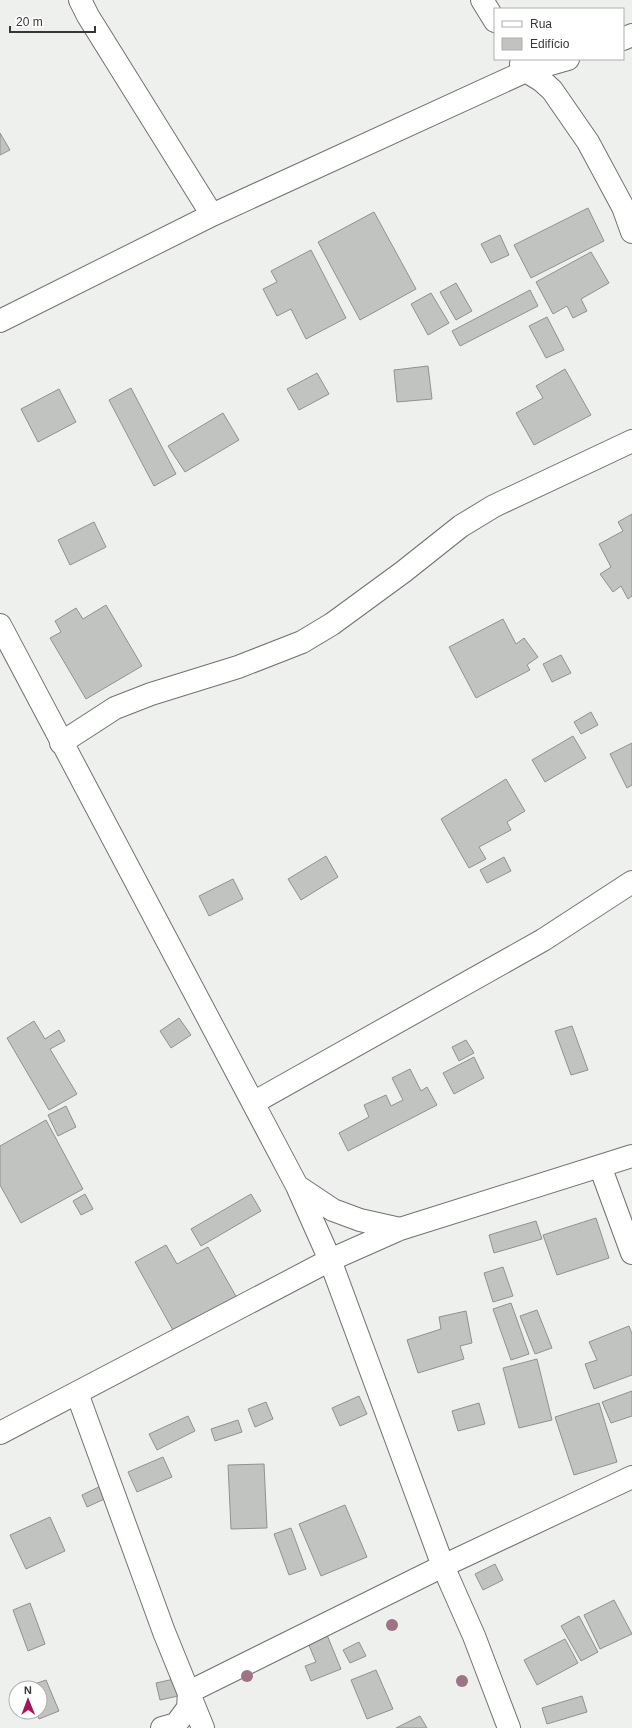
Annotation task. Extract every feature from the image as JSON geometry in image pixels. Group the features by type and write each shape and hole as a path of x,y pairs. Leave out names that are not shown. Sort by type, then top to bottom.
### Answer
{"street":[{"path":"80,0 92,23 212,216"},
{"path":"482,0 494,19"},
{"path":"0,321 522,65 560,60"},
{"path":"522,65 552,90 588,142 623,207 632,232"},
{"path":"61,743 115,708 151,694 238,667 302,642 345,615 461,526 494,506 632,441"},
{"path":"0,625 61,743 297,1186 330,1260 443,1566 474,1636 509,1728"},
{"path":"253,1103 543,940 632,882"},
{"path":"0,1433 330,1260 400,1229 632,1156"},
{"path":"600,1166 632,1253"},
{"path":"297,1186 333,1210 360,1220 400,1229"},
{"path":"77,1393 164,1632 203,1728"},
{"path":"189,1692 443,1566 632,1477"},
{"path":"162,1728 176,1724 188,1708 189,1692"}],"building":[{"path":"0,133 10,150 0,155"},
{"path":"588,208 604,241 531,278 514,245"},
{"path":"374,212 416,289 360,320 318,242"},
{"path":"500,235 509,255 491,263 481,244"},
{"path":"311,250 346,318 306,339 291,309 277,316 263,289 277,282 271,271"},
{"path":"591,252 609,283 581,299 587,311 573,318 567,306 553,314 536,282"},
{"path":"456,283 472,311 456,320 440,292"},
{"path":"530,290 538,306 460,346 452,331"},
{"path":"431,293 449,323 428,335 411,304"},
{"path":"547,317 564,350 546,358 529,326"},
{"path":"428,366 432,399 397,402 394,370"},
{"path":"565,369 591,415 534,445 516,413 543,398 536,386"},
{"path":"317,373 329,394 299,410 287,389"},
{"path":"131,388 176,474 154,486 109,400"},
{"path":"59,389 76,422 38,442 21,409"},
{"path":"223,413 239,440 185,472 168,446"},
{"path":"632,514 632,596 628,599 621,586 613,592 600,574 611,567 599,544 623,531 618,522"},
{"path":"94,522 106,547 70,565 58,540"},
{"path":"106,605 142,666 86,699 50,638 61,632 55,621 76,608 83,619"},
{"path":"503,619 516,644 524,638 538,657 527,665 530,670 476,698 449,647"},
{"path":"561,655 571,673 552,682 543,664"},
{"path":"591,712 598,725 581,734 574,722"},
{"path":"573,736 586,758 545,782 532,760"},
{"path":"632,743 632,785 627,788 610,754"},
{"path":"506,779 525,811 507,822 511,830 479,847 486,859 469,868 441,819"},
{"path":"326,856 338,877 301,900 288,879"},
{"path":"504,857 511,871 487,883 480,870"},
{"path":"233,879 243,899 209,916 199,896"},
{"path":"179,1018 191,1035 171,1048 160,1031"},
{"path":"34,1021 45,1039 59,1030 65,1041 50,1049 77,1094 49,1110 7,1038"},
{"path":"572,1026 588,1070 571,1075 555,1031"},
{"path":"466,1040 474,1053 459,1061 452,1047"},
{"path":"474,1057 484,1078 454,1094 443,1073"},
{"path":"410,1069 421,1091 427,1087 437,1105 348,1151 339,1133 369,1117 364,1105 386,1095 391,1106 403,1100 392,1078"},
{"path":"66,1106 76,1127 58,1136 48,1115"},
{"path":"46,1120 83,1189 21,1223 0,1185 0,1146"},
{"path":"85,1194 93,1209 81,1215 73,1201"},
{"path":"251,1194 261,1211 201,1246 191,1229"},
{"path":"596,1218 609,1258 557,1275 543,1235"},
{"path":"536,1221 542,1239 494,1253 489,1235"},
{"path":"166,1245 177,1264 208,1247 237,1298 174,1332 135,1262"},
{"path":"503,1267 513,1296 493,1302 484,1273"},
{"path":"511,1303 529,1354 511,1360 493,1309"},
{"path":"537,1310 552,1348 535,1354 520,1316"},
{"path":"466,1311 472,1343 460,1346 464,1359 418,1373 407,1340 441,1329 439,1317"},
{"path":"629,1326 632,1334 632,1375 594,1389 585,1364 597,1360 589,1342"},
{"path":"537,1359 552,1420 519,1428 503,1368"},
{"path":"632,1391 632,1416 611,1423 602,1402"},
{"path":"359,1396 367,1414 340,1426 332,1408"},
{"path":"266,1402 273,1419 255,1427 248,1409"},
{"path":"479,1403 485,1424 458,1431 452,1411"},
{"path":"599,1403 617,1462 574,1475 555,1417"},
{"path":"188,1416 195,1431 157,1450 149,1434"},
{"path":"238,1420 242,1432 215,1441 211,1429"},
{"path":"163,1457 172,1477 137,1492 128,1472"},
{"path":"264,1464 267,1528 231,1529 228,1465"},
{"path":"105,1484 111,1496 87,1507 82,1495"},
{"path":"345,1505 367,1557 321,1576 299,1524"},
{"path":"50,1517 65,1551 26,1569 10,1535"},
{"path":"291,1528 306,1569 289,1575 274,1534"},
{"path":"495,1564 503,1580 483,1590 475,1574"},
{"path":"614,1600 632,1634 600,1649 584,1615"},
{"path":"30,1603 45,1644 28,1651 13,1610"},
{"path":"579,1616 598,1652 581,1661 561,1626"},
{"path":"327,1635 341,1669 311,1681 305,1666 316,1662 308,1643"},
{"path":"565,1639 578,1663 537,1685 524,1660"},
{"path":"359,1642 366,1656 350,1663 343,1650"},
{"path":"376,1670 393,1709 367,1719 351,1680"},
{"path":"174,1679 178,1696 160,1700 156,1683"},
{"path":"48,1685 59,1711 48,1715"},
{"path":"582,1696 587,1712 547,1724 542,1708"},
{"path":"420,1716 427,1728 396,1728"}]}
